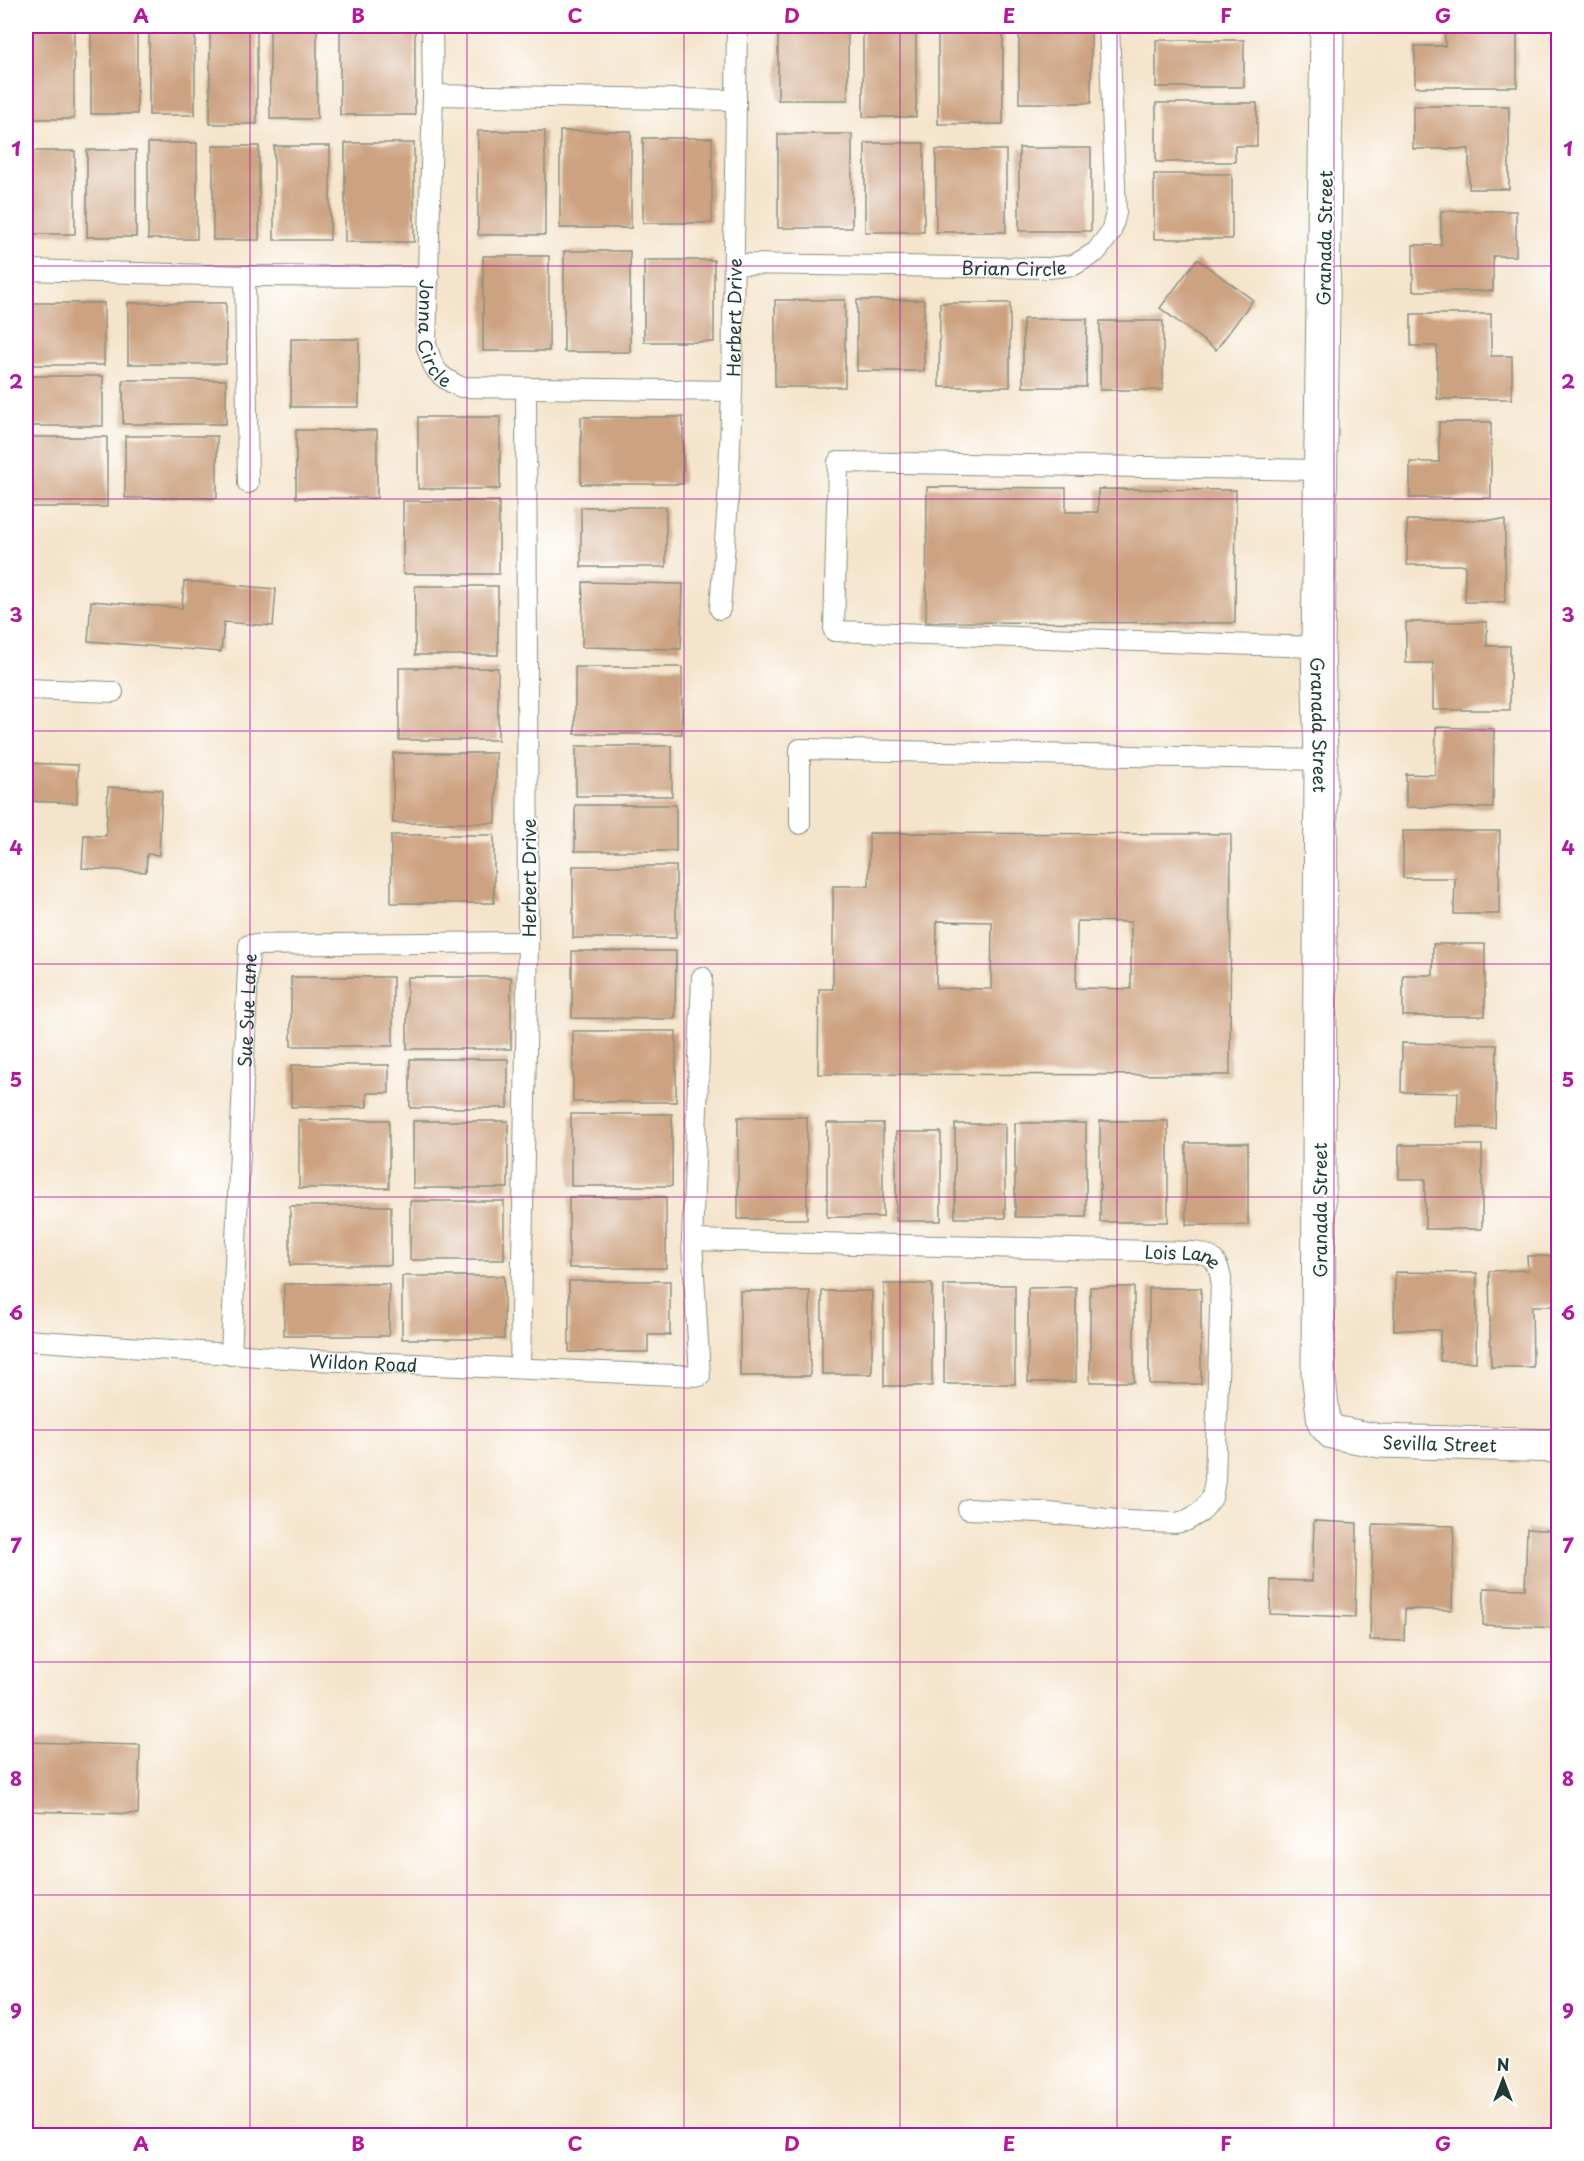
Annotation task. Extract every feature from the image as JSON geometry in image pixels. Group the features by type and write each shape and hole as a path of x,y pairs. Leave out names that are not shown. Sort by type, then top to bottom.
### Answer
{"street":[{"name":"Granada Street","path":"1324,1423 1318,1372 1321,760 1318,647 1327,26"},
{"name":"Sevilla Street","path":"1324,1423 1332,1432 1380,1441 1558,1446"}],"lane":[{"path":"429,277 433,95 432,26"},
{"name":"Herbert Drive","path":"720,609 728,501 732,391 737,26"},
{"name":"Brian Circle","path":"734,264 1049,268 1074,265 1096,252 1111,232 1116,213 1109,26"},
{"path":"433,95 735,100"},
{"name":"Jonna Circle","path":"26,270 245,276 429,277 426,344 432,366 444,379 461,387 526,388"},
{"path":"245,276 248,483"},
{"path":"526,388 732,391"},
{"name":"Herbert Drive","path":"520,1367 528,942 526,388"},
{"path":"1318,647 834,631 837,462 1320,470"},
{"path":"26,689 113,692"},
{"path":"800,824 800,749 1321,760"},
{"name":"Sue Sue Lane","path":"231,1355 249,945 528,942"},
{"path":"692,1240 702,977"},
{"name":"Wildon Road","path":"26,1340 316,1360 700,1376 692,1240"},
{"name":"Lois Lane","path":"692,1240 1194,1252 1207,1254 1218,1264 1221,1279 1215,1480 1212,1498 1201,1512 1186,1521 1175,1523 968,1509"}],"building":[{"path":"26,26 74,26 74,119 26,119"},
{"path":"91,26 137,26 137,114 91,114"},
{"path":"149,26 195,26 195,115 149,115"},
{"path":"210,26 257,26 257,124 210,124"},
{"path":"270,26 317,26 317,119 270,119"},
{"path":"340,26 415,26 415,115 340,115"},
{"path":"778,26 848,26 848,100 778,100"},
{"path":"863,26 916,26 916,117 863,117"},
{"path":"938,26 1003,26 1003,124 938,124"},
{"path":"1019,26 1091,26 1091,103 1019,103"},
{"path":"1445,26 1517,26 1517,87 1415,87 1415,46 1445,46"},
{"path":"1156,40 1244,40 1244,87 1156,87"},
{"path":"1156,103 1257,103 1257,146 1235,146 1235,162 1156,162"},
{"path":"1413,106 1509,106 1509,189 1469,189 1469,149 1413,149"},
{"path":"478,131 545,131 545,235 478,235"},
{"path":"560,131 631,131 631,228 560,228"},
{"path":"778,134 852,134 852,228 778,228"},
{"path":"643,138 712,138 712,223 643,223"},
{"path":"148,143 197,143 197,239 148,239"},
{"path":"345,143 414,143 414,242 345,242"},
{"path":"865,143 924,143 924,232 865,232"},
{"path":"213,146 259,146 259,240 213,240"},
{"path":"274,146 330,146 330,240 274,240"},
{"path":"1019,148 1091,148 1091,231 1019,231"},
{"path":"87,150 136,150 136,237 87,237"},
{"path":"936,150 1006,150 1006,232 936,232"},
{"path":"26,151 75,151 75,234 26,234"},
{"path":"1154,174 1232,174 1232,239 1154,239"},
{"path":"1441,211 1516,211 1516,256 1493,256 1493,291 1413,291 1413,245 1441,245"},
{"path":"564,251 630,251 630,352 564,352"},
{"path":"483,256 549,256 549,351 483,351"},
{"path":"1197,259 1253,300 1216,350 1160,308"},
{"path":"644,260 714,260 714,342 644,342"},
{"path":"775,300 845,300 845,387 775,387"},
{"path":"857,300 924,300 924,371 857,371"},
{"path":"26,303 104,303 104,365 26,365"},
{"path":"128,303 226,303 226,364 128,364"},
{"path":"940,303 1010,303 1010,387 939,387"},
{"path":"1411,314 1491,314 1491,356 1512,356 1512,399 1437,399 1437,346 1411,346"},
{"path":"1023,319 1087,319 1086,387 1023,387"},
{"path":"1100,321 1163,321 1163,390 1100,390"},
{"path":"291,339 359,339 359,407 291,407"},
{"path":"26,376 103,376 103,426 26,426"},
{"path":"123,380 226,380 226,424 123,424"},
{"path":"418,417 500,417 500,489 418,489"},
{"path":"581,417 683,417 683,484 581,484"},
{"path":"1439,422 1491,422 1491,498 1410,498 1410,462 1439,462"},
{"path":"296,430 377,430 377,498 296,498"},
{"path":"125,436 217,436 217,498 125,498"},
{"path":"26,437 107,437 107,507 26,507"},
{"path":"927,487 1066,488 1066,512 1098,512 1098,489 1236,490 1235,623 926,622"},
{"path":"403,501 499,501 499,574 403,574"},
{"path":"581,507 666,507 666,567 581,567"},
{"path":"1407,520 1505,520 1505,602 1465,602 1465,565 1407,565"},
{"path":"184,581 276,589 273,626 224,622 221,652 88,641 91,601 182,608"},
{"path":"583,582 683,584 681,649 582,647"},
{"path":"415,586 498,586 498,655 415,655"},
{"path":"1406,622 1487,622 1487,646 1510,646 1510,710 1433,710 1433,663 1406,663"},
{"path":"575,667 682,667 682,734 575,734"},
{"path":"399,668 498,668 498,740 399,740"},
{"path":"1436,727 1494,729 1493,808 1406,807 1406,774 1435,775"},
{"path":"576,746 672,746 672,796 576,796"},
{"path":"393,753 496,753 496,823 393,823"},
{"path":"26,763 78,765 77,803 26,801"},
{"path":"108,787 162,790 159,855 147,854 146,872 82,868 84,835 106,836"},
{"path":"575,805 676,805 676,851 575,851"},
{"path":"1403,831 1500,831 1499,914 1454,914 1455,878 1403,878"},
{"path":"869,833 1231,834 1230,1075 818,1074 819,989 833,989 833,886 869,886","holes":["937,921 992,922 991,989 936,988","1077,921 1131,922 1131,989 1076,988"]},
{"path":"391,835 494,835 494,903 391,903"},
{"path":"573,866 676,866 676,938 573,938"},
{"path":"1433,944 1485,944 1485,1016 1403,1016 1403,975 1433,975"},
{"path":"572,951 676,951 675,1019 572,1018"},
{"path":"291,977 393,977 393,1046 291,1046"},
{"path":"407,977 511,977 511,1049 407,1049"},
{"path":"573,1031 676,1031 676,1102 573,1102"},
{"path":"1402,1043 1497,1045 1495,1128 1457,1127 1458,1093 1401,1092"},
{"path":"410,1059 508,1059 508,1108 410,1108"},
{"path":"291,1065 389,1065 389,1093 367,1093 367,1107 291,1107"},
{"path":"571,1114 672,1114 672,1186 571,1186"},
{"path":"738,1117 807,1117 807,1219 738,1219"},
{"path":"299,1120 389,1120 389,1188 299,1188"},
{"path":"413,1121 508,1121 508,1188 413,1188"},
{"path":"1100,1121 1168,1121 1168,1222 1100,1222"},
{"path":"827,1123 883,1123 883,1217 827,1217"},
{"path":"1015,1123 1086,1123 1086,1217 1015,1217"},
{"path":"955,1124 1005,1124 1005,1218 955,1218"},
{"path":"896,1132 941,1132 941,1221 896,1221"},
{"path":"1186,1143 1248,1143 1248,1225 1186,1225"},
{"path":"1399,1145 1482,1145 1482,1229 1425,1229 1425,1179 1399,1179"},
{"path":"569,1197 666,1197 666,1268 569,1268"},
{"path":"410,1201 504,1201 504,1260 410,1260"},
{"path":"290,1206 391,1206 391,1265 290,1265"},
{"path":"1527,1256 1558,1256 1558,1306 1532,1306 1533,1367 1491,1367 1489,1271 1528,1270"},
{"path":"1395,1272 1477,1273 1476,1362 1440,1361 1440,1330 1394,1330"},
{"path":"402,1276 504,1276 504,1339 402,1339"},
{"path":"569,1281 670,1281 670,1335 648,1335 648,1352 569,1352"},
{"path":"284,1284 389,1284 389,1336 284,1336"},
{"path":"884,1284 932,1284 932,1386 884,1386"},
{"path":"944,1285 1015,1285 1015,1384 944,1384"},
{"path":"1076,1287 1076,1382 1028,1382 1028,1288"},
{"path":"1090,1287 1134,1287 1134,1382 1090,1382"},
{"path":"1149,1288 1201,1288 1201,1384 1149,1384"},
{"path":"740,1291 810,1291 810,1376 740,1376"},
{"path":"822,1291 872,1291 872,1374 822,1374"},
{"path":"1314,1521 1357,1523 1355,1617 1270,1614 1271,1580 1312,1581"},
{"path":"1373,1524 1454,1526 1452,1610 1405,1609 1404,1641 1370,1640"},
{"path":"1527,1529 1558,1531 1558,1628 1483,1625 1484,1588 1525,1589"},
{"path":"26,1742 140,1745 138,1814 26,1811"}]}
